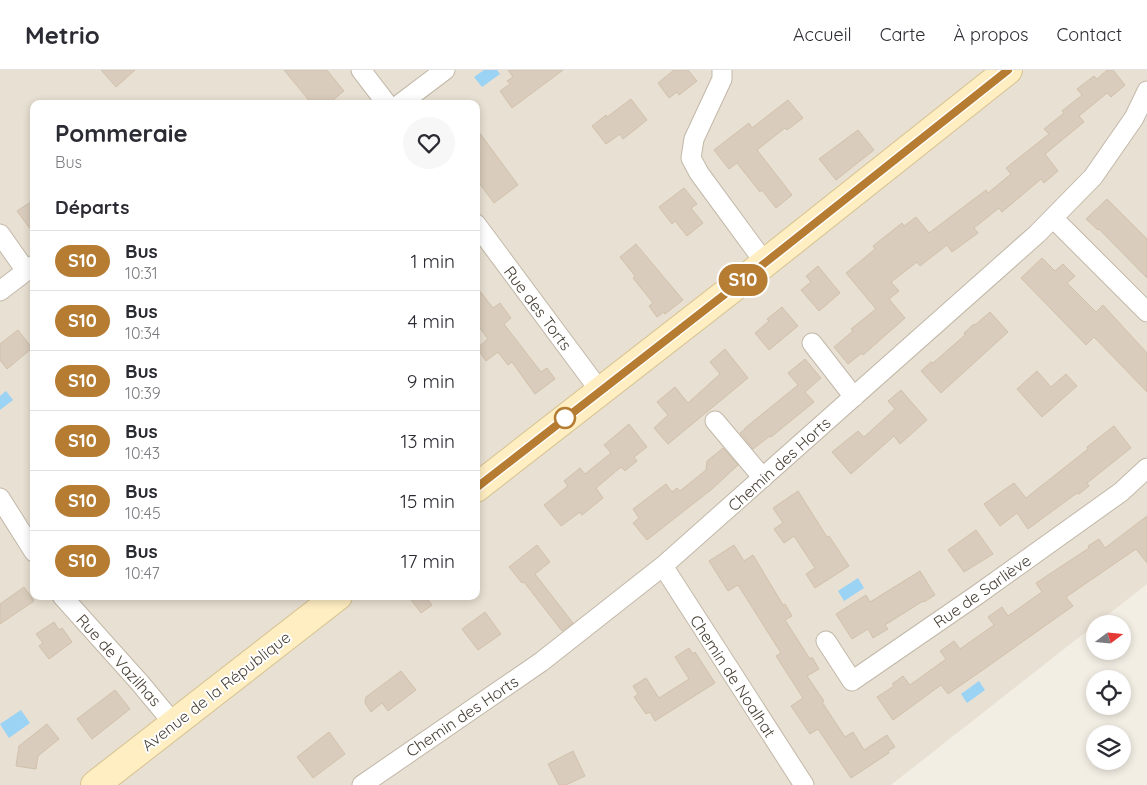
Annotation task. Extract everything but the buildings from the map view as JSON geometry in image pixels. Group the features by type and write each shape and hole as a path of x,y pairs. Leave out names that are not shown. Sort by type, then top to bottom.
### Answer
{"street":[{"path":"361,70 384,100"},
{"path":"405,100 445,70"},
{"path":"722,70 722,79 694,139 691,158 699,173 765,263"},
{"path":"480,485 765,263 1008,70"},
{"name":"Chemin des Horts","path":"362,785 541,662 663,566 1037,234 1093,177 1134,118 1147,91"},
{"path":"1053,218 1147,312"},
{"name":"Rue des Torts","path":"480,229 600,391"},
{"path":"0,234 30,268 0,291"},
{"path":"812,343 854,397"},
{"path":"715,421 762,478"},
{"name":"Rue de Sarliève","path":"826,641 852,681 1121,492 1147,468"},
{"path":"0,498 30,546"},
{"name":"Chemin de Noalhat","path":"663,566 804,785"},
{"name":"Rue de Vazilhas","path":"66,600 174,724"},
{"name":"Avenue de la République","path":"95,785 333,600"}],"shaded area":[{"path":"0,70 1147,70 1147,584 1108,615 1086,615 1086,632 891,785 0,785"}],"water":[{"path":"484,70 497,70 500,74 482,87 474,77"},
{"path":"6,391 13,400 0,410 0,396"},
{"path":"858,578 864,588 844,601 838,591"},
{"path":"979,681 985,690 967,703 961,694"},
{"path":"21,710 30,723 9,738 0,724"}],"bus line":[{"name":"S10","path":"480,485 756,270 1008,70"}]}
